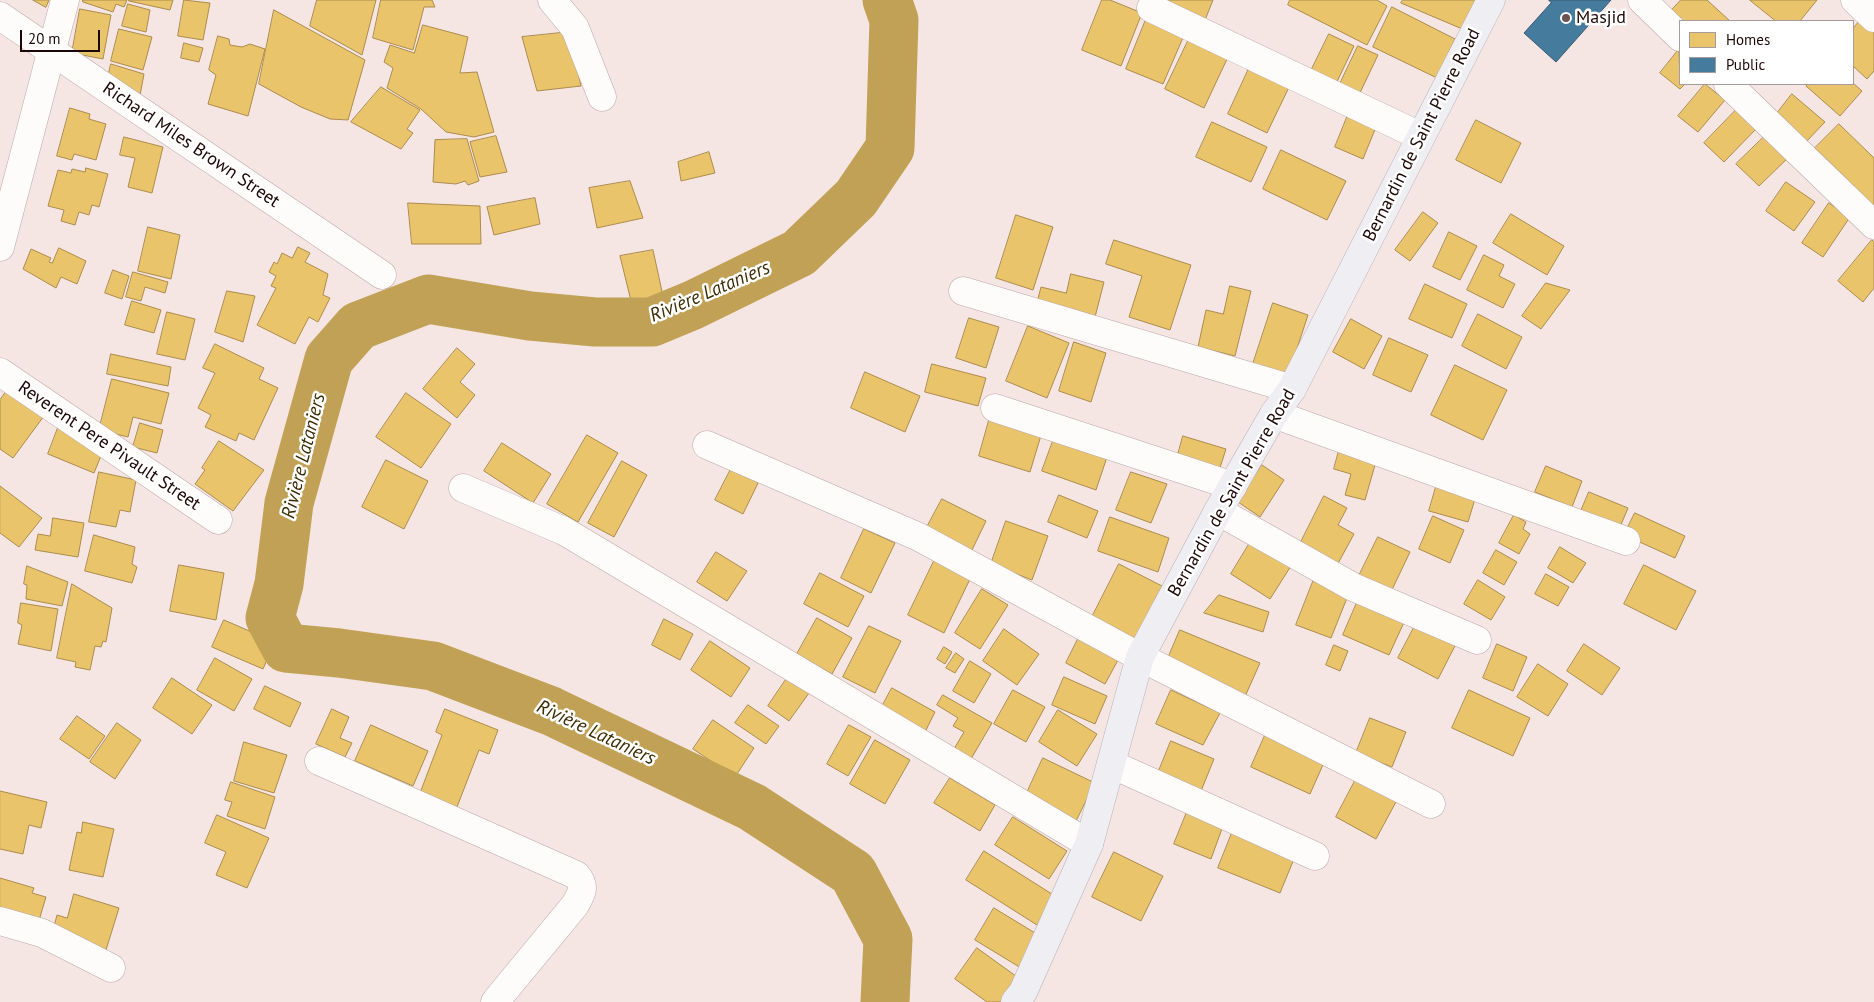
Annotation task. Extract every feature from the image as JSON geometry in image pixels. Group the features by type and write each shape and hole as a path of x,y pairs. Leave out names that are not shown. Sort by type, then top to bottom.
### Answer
{"main road":[{"name":"Bernardin de Saint Pierre Road","path":"1015,1002 1023,992 1089,844 1140,657 1218,511 1274,414 1292,389 1491,0"}],"street":[{"path":"0,248 65,0"},
{"path":"552,0 575,28 602,97"},
{"path":"1642,0 1679,36"},
{"path":"1855,0 1874,18"},
{"path":"1151,8 1420,136"},
{"name":"Richard Miles Brown Street","path":"0,16 382,275"},
{"path":"1729,85 1874,225"},
{"path":"963,291 1292,389"},
{"name":"Reverent Pere Pivault Street","path":"0,372 218,520"},
{"path":"995,408 1233,486"},
{"path":"1274,414 1626,541"},
{"path":"707,445 919,538 1140,657 1431,804"},
{"path":"463,488 564,531 1089,844"},
{"path":"1218,511 1353,587 1477,640"},
{"path":"319,761 576,875 580,880 583,888 582,894 575,905 495,1002"},
{"path":"1111,764 1315,856"},
{"path":"0,921 42,933 111,968"}],"building: Homes":[{"path":"33,0 49,0 46,7"},
{"path":"83,0 127,0 124,7 116,4 113,12 83,2"},
{"path":"129,0 173,0 170,10"},
{"path":"184,0 210,3 203,40 178,36"},
{"path":"317,0 376,0 362,55 310,26"},
{"path":"381,0 432,0 435,7 424,7 413,50 373,38"},
{"path":"1102,0 1110,0 1142,13 1121,66 1082,50"},
{"path":"1153,0 1213,0 1203,25"},
{"path":"1290,0 1377,0 1387,6 1367,45 1288,5"},
{"path":"1403,0 1480,0 1467,31 1401,3"},
{"path":"1681,0 1707,0 1729,20 1679,20 1670,12"},
{"path":"1750,0 1817,0 1801,20 1775,20"},
{"path":"128,4 150,10 146,32 122,26"},
{"path":"1392,7 1455,39 1437,78 1373,47"},
{"path":"80,9 111,15 103,59 72,53"},
{"path":"274,10 365,60 348,120 330,119 301,107 259,84"},
{"path":"1147,17 1185,33 1163,84 1126,69"},
{"path":"1861,19 1874,30 1874,71 1867,79 1854,67 1854,28"},
{"path":"423,25 468,37 460,73 477,72 494,132 474,137 446,132 421,109 387,88 393,68 384,62 390,45 414,53"},
{"path":"119,29 152,37 143,70 111,61"},
{"path":"570,32 581,86 537,91 522,37"},
{"path":"1329,34 1354,46 1334,88 1309,75"},
{"path":"218,36 229,39 230,45 242,47 250,44 265,49 248,116 208,104 216,75 209,70"},
{"path":"1189,39 1228,57 1204,108 1165,89"},
{"path":"184,43 203,48 199,62 181,58"},
{"path":"1358,46 1378,55 1358,97 1338,88"},
{"path":"1679,49 1679,85 1684,85 1680,89 1660,73"},
{"path":"111,64 144,74 138,106 107,82"},
{"path":"1251,64 1291,83 1267,133 1228,114"},
{"path":"1854,84 1862,91 1840,116 1806,86"},
{"path":"1704,85 1725,100 1698,132 1678,116"},
{"path":"381,87 420,110 407,129 413,133 401,149 351,122"},
{"path":"1792,94 1825,122 1805,143 1775,116"},
{"path":"70,108 90,114 89,119 106,124 96,160 74,154 72,160 57,156"},
{"path":"1350,110 1378,122 1363,159 1335,147"},
{"path":"1736,110 1756,129 1724,162 1704,143"},
{"path":"1476,120 1521,143 1501,183 1456,160"},
{"path":"1212,122 1267,147 1251,182 1196,157"},
{"path":"1839,124 1874,158 1874,206 1815,148"},
{"path":"1766,135 1791,155 1759,186 1736,164"},
{"path":"496,136 507,172 480,177 470,142"},
{"path":"124,137 163,147 152,193 128,187 135,158 120,155"},
{"path":"467,139 479,181 468,185 465,181 456,184 433,182 435,140"},
{"path":"1281,150 1346,181 1327,220 1263,189"},
{"path":"709,152 715,173 681,181 678,162"},
{"path":"86,168 108,174 99,207 92,205 89,215 79,212 75,225 61,221 64,210 48,206 58,170 71,173 72,169 85,172"},
{"path":"630,181 643,218 597,228 589,188"},
{"path":"1786,182 1815,202 1794,231 1766,211"},
{"path":"535,198 540,224 494,235 487,207"},
{"path":"408,203 480,206 481,244 412,244"},
{"path":"1829,203 1850,217 1823,257 1802,243"},
{"path":"1423,212 1438,223 1410,261 1395,250"},
{"path":"1511,214 1564,246 1547,275 1493,243"},
{"path":"1016,215 1053,227 1033,290 996,278"},
{"path":"148,227 180,235 171,279 138,271"},
{"path":"1449,232 1477,246 1460,280 1433,267"},
{"path":"1114,240 1191,265 1170,330 1129,317 1142,276 1106,264"},
{"path":"1872,240 1874,242 1874,288 1863,302 1838,281"},
{"path":"298,247 310,253 305,262 328,274 323,295 330,298 318,322 309,317 295,344 257,325 276,288 271,286 276,276 269,272 274,262 277,264 282,253 292,258"},
{"path":"59,248 86,261 77,284 61,277 56,288 23,269 31,249 51,258 49,262 52,263"},
{"path":"653,250 663,296 631,301 620,256"},
{"path":"1484,255 1504,265 1499,276 1515,284 1503,308 1467,290"},
{"path":"113,270 129,276 122,299 105,293"},
{"path":"133,272 168,282 165,293 145,287 141,301 126,297"},
{"path":"1071,274 1104,282 1093,325 1035,310 1041,287 1066,293"},
{"path":"1546,283 1570,290 1541,329 1522,316"},
{"path":"1425,284 1467,304 1452,338 1409,319"},
{"path":"1230,286 1251,291 1235,356 1198,347 1206,310 1223,314"},
{"path":"227,291 255,296 243,342 215,332"},
{"path":"132,301 161,310 154,333 125,325"},
{"path":"1273,303 1308,315 1287,379 1252,367"},
{"path":"167,312 195,319 185,360 157,354"},
{"path":"1478,314 1522,337 1506,369 1462,346"},
{"path":"969,318 999,327 986,368 956,358"},
{"path":"1351,319 1382,336 1364,369 1333,352"},
{"path":"1028,326 1069,343 1047,398 1006,381"},
{"path":"1389,338 1428,355 1411,392 1373,375"},
{"path":"1074,342 1106,353 1091,402 1059,391"},
{"path":"215,344 264,368 259,379 278,388 254,440 239,433 236,441 205,427 211,415 198,408 215,373 203,368"},
{"path":"457,348 475,364 460,382 475,395 457,418 423,389"},
{"path":"111,354 171,367 168,386 107,374"},
{"path":"932,364 986,378 978,406 925,392"},
{"path":"1455,365 1507,390 1483,440 1431,415"},
{"path":"865,372 920,396 905,432 851,408"},
{"path":"112,379 169,393 161,424 133,417 128,437 99,430"},
{"path":"8,389 44,416 13,458 0,449 0,400"},
{"path":"406,393 451,424 421,468 376,437"},
{"path":"990,417 1042,432 1030,472 979,456"},
{"path":"61,420 103,451 94,473 48,454"},
{"path":"140,423 163,430 157,453 133,447"},
{"path":"1056,433 1109,451 1096,490 1042,471"},
{"path":"587,435 618,453 578,522 547,504"},
{"path":"1183,436 1226,449 1216,480 1175,466"},
{"path":"219,441 264,470 233,511 195,484 205,470 202,468"},
{"path":"502,443 551,474 533,503 484,471"},
{"path":"1340,447 1377,458 1365,500 1345,495 1351,474 1334,469"},
{"path":"386,460 428,481 404,529 362,507"},
{"path":"622,461 647,475 614,537 588,523"},
{"path":"1262,465 1284,480 1260,517 1238,502"},
{"path":"1546,466 1582,481 1572,507 1535,492"},
{"path":"732,467 759,481 743,514 715,500"},
{"path":"99,472 136,480 130,512 120,510 116,527 89,522"},
{"path":"1131,472 1167,484 1151,523 1116,510"},
{"path":"0,486 42,518 19,547 0,533"},
{"path":"1436,487 1475,499 1468,522 1429,511"},
{"path":"1589,492 1628,508 1620,527 1581,511"},
{"path":"1059,495 1098,511 1087,538 1048,522"},
{"path":"1324,496 1347,508 1338,525 1354,534 1335,569 1297,550"},
{"path":"942,499 986,521 971,552 926,529"},
{"path":"1635,513 1685,536 1675,558 1624,535"},
{"path":"1514,515 1526,522 1523,529 1530,534 1519,554 1499,543"},
{"path":"1433,516 1464,530 1450,563 1419,549"},
{"path":"1110,517 1169,538 1158,572 1098,551"},
{"path":"53,518 84,523 78,557 35,550 38,534 50,536"},
{"path":"1006,521 1048,536 1032,580 991,564"},
{"path":"864,529 895,543 871,593 841,578"},
{"path":"94,535 135,547 132,564 137,567 132,583 85,571"},
{"path":"1378,537 1410,552 1389,596 1357,580"},
{"path":"1251,541 1291,566 1270,599 1231,574"},
{"path":"1560,547 1586,563 1573,583 1548,568"},
{"path":"1496,550 1517,562 1504,585 1483,573"},
{"path":"716,552 747,571 727,601 697,582"},
{"path":"935,559 971,577 944,633 908,615"},
{"path":"1119,564 1162,586 1132,645 1089,623"},
{"path":"179,565 224,573 216,620 170,611"},
{"path":"1644,565 1696,591 1676,630 1624,604"},
{"path":"27,566 68,582 62,606 26,599 27,585 24,584"},
{"path":"820,573 864,596 848,627 804,604"},
{"path":"1546,574 1569,587 1558,606 1535,594"},
{"path":"1314,579 1349,593 1331,638 1296,625"},
{"path":"1478,580 1505,597 1491,620 1464,604"},
{"path":"72,584 112,608 106,642 103,641 101,647 95,646 90,670 75,667 76,662 57,658"},
{"path":"982,589 1008,605 980,649 955,633"},
{"path":"1219,595 1269,612 1263,632 1204,613"},
{"path":"1359,598 1406,618 1389,655 1343,635"},
{"path":"21,603 58,609 51,651 18,644 22,625 18,623"},
{"path":"817,618 852,638 832,674 797,654"},
{"path":"664,619 693,634 680,660 652,645"},
{"path":"224,620 275,642 263,669 212,647"},
{"path":"1418,620 1458,640 1438,679 1398,658"},
{"path":"869,626 901,641 875,693 843,677"},
{"path":"1004,629 1039,654 1017,685 983,661"},
{"path":"1180,630 1260,663 1243,701 1166,663"},
{"path":"1078,639 1118,660 1105,684 1066,663"},
{"path":"710,641 750,668 731,697 691,670"},
{"path":"1497,644 1527,657 1513,691 1483,678"},
{"path":"1584,644 1620,668 1602,695 1567,671"},
{"path":"1334,645 1348,651 1340,671 1326,665"},
{"path":"944,647 952,652 945,664 937,659"},
{"path":"956,653 964,659 955,673 946,668"},
{"path":"215,658 252,679 234,711 197,690"},
{"path":"970,661 991,674 974,703 953,691"},
{"path":"1538,664 1568,684 1548,716 1517,697"},
{"path":"1064,677 1107,696 1095,724 1052,705"},
{"path":"172,678 212,705 192,734 153,708"},
{"path":"787,678 809,693 789,721 768,706"},
{"path":"265,686 301,703 290,727 254,709"},
{"path":"892,688 935,712 921,740 878,714"},
{"path":"1013,690 1045,707 1026,742 994,724"},
{"path":"1171,690 1220,713 1203,745 1156,724"},
{"path":"1469,690 1530,718 1513,756 1452,728"},
{"path":"943,695 992,723 968,764 951,754 964,732 953,726 958,718 937,705"},
{"path":"748,705 779,726 766,744 735,723"},
{"path":"332,709 349,717 340,738 352,743 345,757 316,744"},
{"path":"445,709 498,730 489,754 479,750 457,807 420,793 442,735 436,732"},
{"path":"1058,710 1097,734 1077,766 1039,742"},
{"path":"77,716 105,736 89,759 60,739"},
{"path":"1370,718 1406,732 1392,767 1356,753"},
{"path":"713,720 754,748 735,777 693,749"},
{"path":"117,723 141,740 115,779 90,762"},
{"path":"371,725 428,751 413,786 355,761"},
{"path":"849,725 871,737 848,776 827,764"},
{"path":"1267,731 1326,758 1310,794 1251,767"},
{"path":"875,740 910,760 885,804 850,784"},
{"path":"1171,741 1214,759 1199,796 1156,778"},
{"path":"244,742 287,755 274,793 234,781"},
{"path":"1043,758 1095,783 1076,821 1025,797"},
{"path":"950,778 995,805 980,831 934,803"},
{"path":"1356,779 1397,800 1376,839 1336,817"},
{"path":"231,782 275,797 265,829 227,816 232,802 225,800"},
{"path":"0,791 47,802 41,828 29,825 23,854 0,849"},
{"path":"1187,812 1223,826 1211,859 1174,844"},
{"path":"217,815 269,838 247,888 216,875 226,852 205,843"},
{"path":"1013,817 1067,851 1049,879 995,845"},
{"path":"83,822 114,829 103,877 69,870 77,832 81,833"},
{"path":"1234,828 1296,854 1280,893 1218,868"},
{"path":"984,851 1055,896 1037,925 966,880"},
{"path":"1114,852 1163,876 1141,921 1092,897"},
{"path":"0,878 34,888 32,893 46,897 37,927 0,916"},
{"path":"74,894 119,908 106,950 52,934 57,915 67,918"},
{"path":"994,908 1040,936 1021,968 975,940"},
{"path":"977,948 1020,979 1003,1002 987,1002 955,979"}],"building: Public":[{"name":"Masjid","path":"1549,0 1611,0 1556,62 1524,33 1551,3"}],"waterway":[{"name":"Rivière Lataniers","path":"885,1002 888,939 853,873 752,807 551,711 433,666 286,648 270,618 279,584 289,503 329,359 358,326 428,299 530,316 595,322 652,322 693,305 799,253 856,198 890,148 894,20 887,0"}],"place":[{"name":"Masjid","path":"1566,18"}]}
